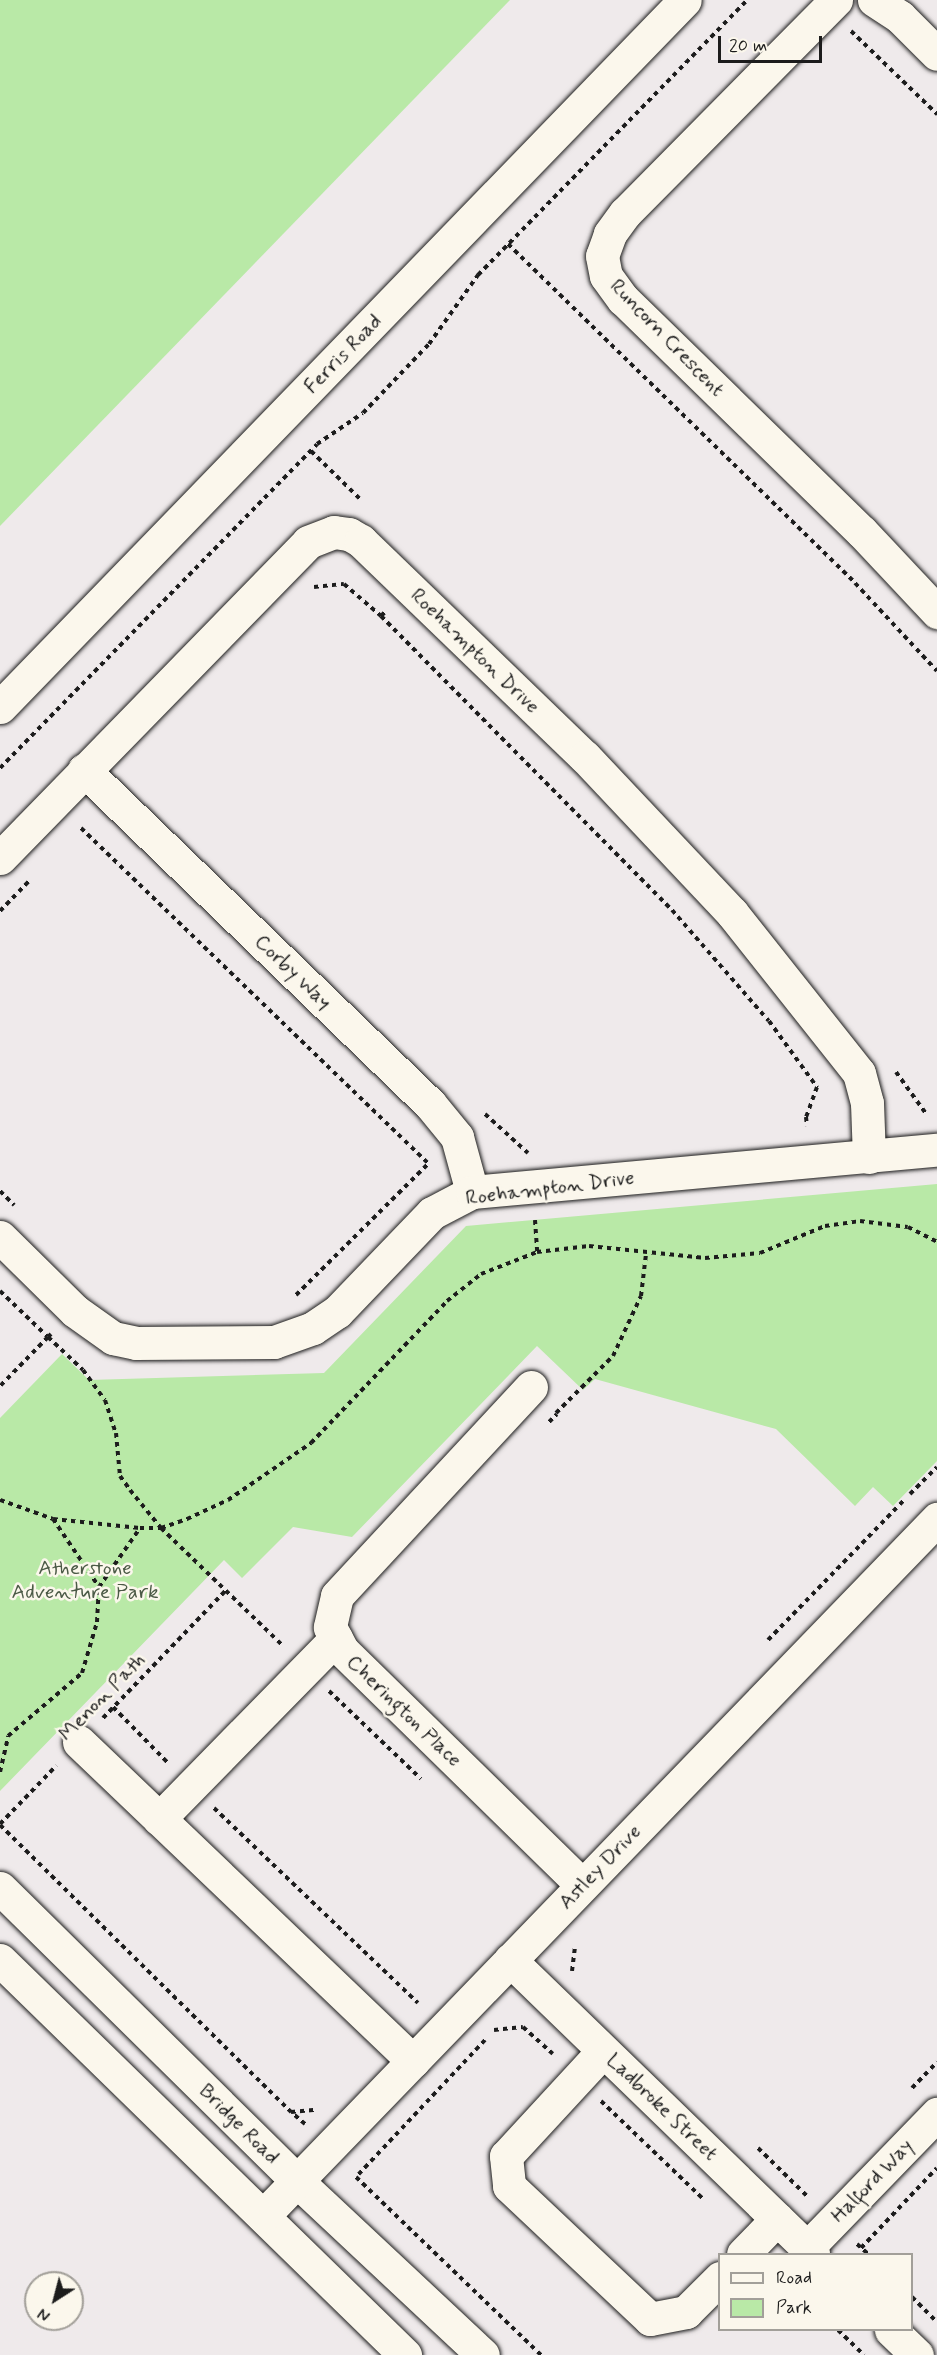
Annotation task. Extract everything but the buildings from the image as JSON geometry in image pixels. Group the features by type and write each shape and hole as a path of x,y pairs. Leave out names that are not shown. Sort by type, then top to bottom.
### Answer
{"street":[{"name":"Ferris Road","path":"0,707 685,0"},
{"name":"Runcorn Crescent","path":"836,0 625,213 610,234 602,256 606,276 623,299 862,532 937,612"},
{"path":"877,1 937,54"},
{"name":"Roehampton Drive","path":"0,858 308,542 334,532 349,534 361,541 409,587 651,824 732,913 822,1023 859,1073 867,1103 869,1157"},
{"name":"Corby Way","path":"84,770 430,1104 457,1137 472,1192"},
{"name":"Roehampton Drive","path":"0,1237 98,1331 136,1343 274,1342 294,1338 337,1312 432,1213 472,1192 937,1150"},
{"name":"Cherington Place","path":"531,1387 337,1596 330,1627 342,1650 582,1886"},
{"name":"Astley Drive","path":"263,2216 937,1519"},
{"path":"159,1818 336,1638"},
{"path":"79,1742 413,2061"},
{"name":"Bridge Road","path":"0,1888 298,2182 483,2355"},
{"name":"Ladbroke Street","path":"510,1960 810,2251"},
{"path":"5,1975 263,2216 405,2355"},
{"path":"603,2051 506,2156 509,2186 650,2319 686,2312 718,2280"},
{"name":"Halford Way","path":"810,2251 937,2114"},
{"path":"744,2253 777,2219"},
{"path":"892,2331 917,2355"}],"path":[{"path":"0,768 311,451 363,413 429,344 478,275 747,0"},
{"path":"847,36 877,1"},
{"path":"851,31 937,114"},
{"path":"508,244 855,583 937,671"},
{"path":"311,451 370,508"},
{"path":"307,594 315,586 344,584 381,616 672,910 769,1021 817,1087 806,1117 807,1126"},
{"path":"381,616 409,587"},
{"path":"73,836 111,797"},
{"path":"81,828 428,1163"},
{"path":"0,911 32,878"},
{"path":"0,1500 52,1519 161,1528 228,1500 310,1443 447,1301 481,1274 537,1252 589,1246 646,1254 705,1258 760,1253 825,1226 860,1221 908,1227 936,1240"},
{"path":"540,1431 614,1356 641,1296 646,1254"},
{"path":"0,1291 83,1370 105,1400 116,1433 120,1476 161,1528 423,1781"},
{"path":"0,1386 75,1311"},
{"path":"531,1387 557,1414"},
{"path":"52,1519 99,1587"},
{"path":"0,1772 8,1736 82,1673 97,1622 99,1587 140,1528"},
{"name":"Menon Path","path":"0,1825 226,1590"},
{"path":"113,1707 191,1786 418,2003"},
{"path":"0,1825 291,2112"},
{"path":"861,2248 937,2168"},
{"path":"913,2298 937,2322"},
{"path":"839,2331 864,2355"}],"green space":[{"path":"0,0 510,0 0,526"},
{"name":"Atherstone Adventure Park","path":"937,1184 937,1461 893,1506 873,1487 855,1506 776,1429 595,1379 583,1390 537,1346 352,1537 293,1527 242,1578 224,1560 0,1791 0,1418 62,1354 89,1380 324,1373 466,1226"}]}
